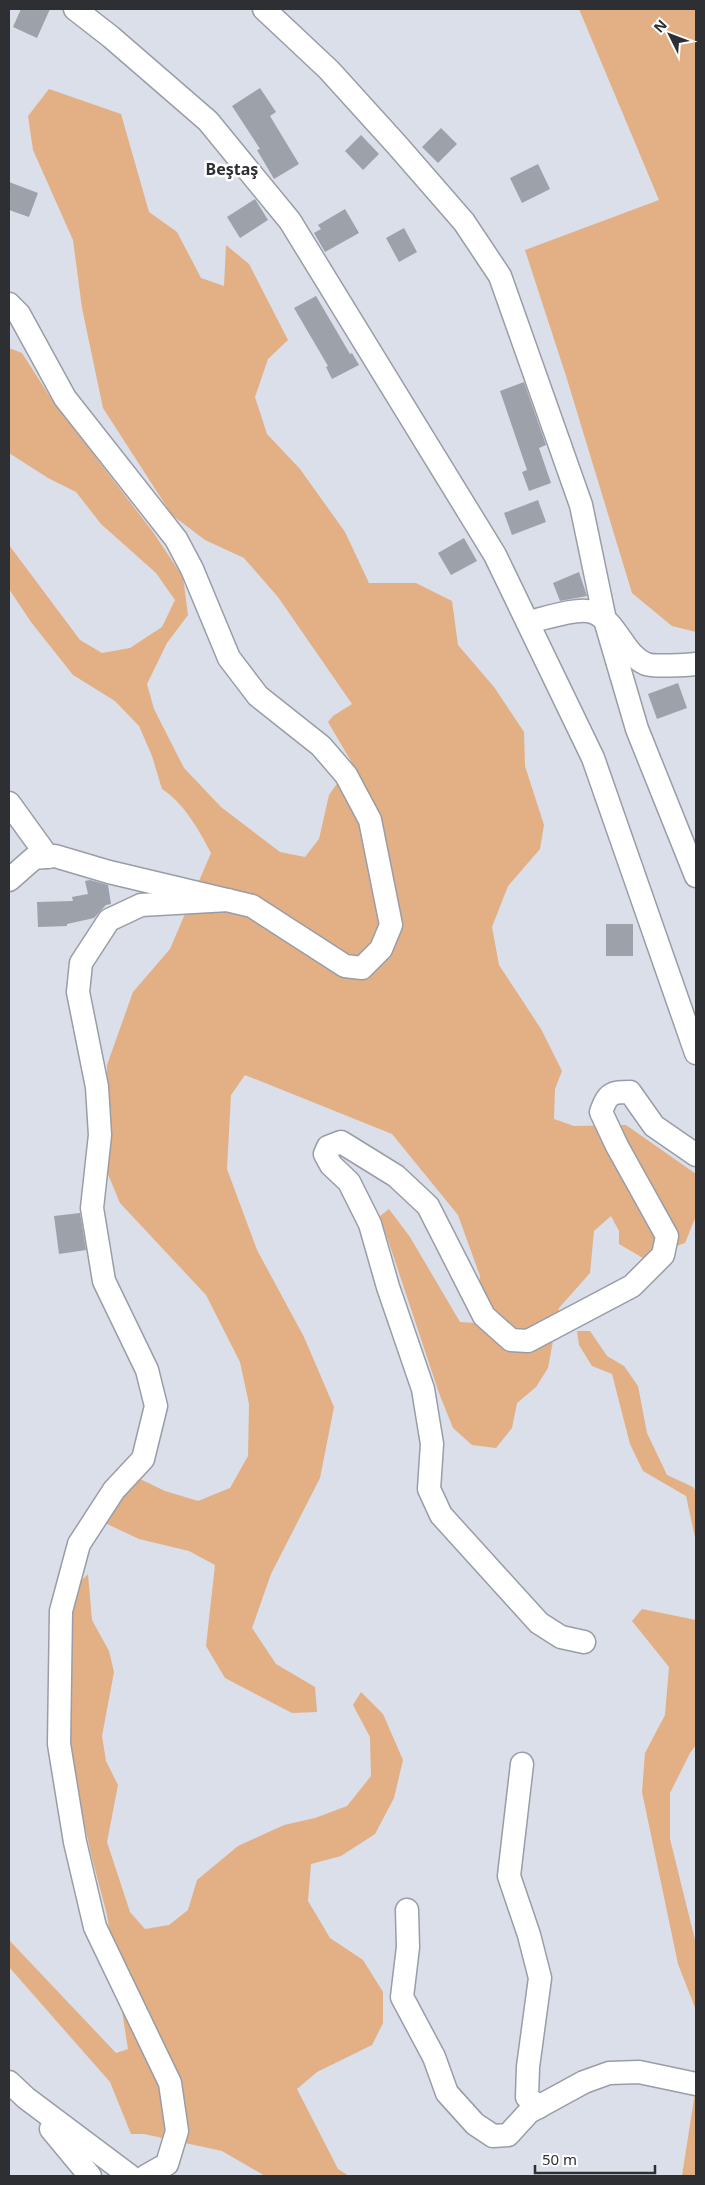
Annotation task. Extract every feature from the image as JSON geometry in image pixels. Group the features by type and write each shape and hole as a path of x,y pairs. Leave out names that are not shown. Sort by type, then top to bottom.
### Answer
{"street":[{"path":"75,9 111,37 208,121 290,221 495,555 593,758 696,1053"},
{"path":"264,9 329,70 397,145 464,222 500,276 581,505 605,620 637,729 696,876"},
{"path":"9,304 19,314 66,398 176,539 192,568 229,658 258,696 321,746 346,775 370,820 391,924 381,949 362,968 346,966 252,906 109,872 56,856 34,858 9,880"},
{"path":"528,622 573,612 591,611 605,620 630,653 647,665 696,664"},
{"path":"9,803 48,857"},
{"path":"146,2176 168,2164 177,2131 170,2083 95,1927 75,1842 59,1744 61,1611 79,1544 114,1490 143,1459 156,1406 147,1370 104,1281 92,1208 100,1135 97,1088 78,992 81,963 109,920 141,905 228,900"},
{"path":"584,1642 562,1637 540,1623 441,1516 429,1489 432,1444 423,1389 388,1287 370,1224 349,1182 331,1165 326,1154 328,1146 341,1142 396,1176 428,1206 484,1316 511,1340 528,1341 632,1286 662,1255 667,1236 617,1146 601,1112 606,1099 614,1092 630,1092 654,1126 696,1155"},
{"path":"522,1764 509,1876 529,1935 540,1978 528,2067 527,2097 539,2107"},
{"path":"407,1910 408,1947 402,1997 434,2058 447,2093 475,2124 493,2136 508,2135 529,2112 584,2082 609,2073 639,2072 696,2084"},
{"path":"9,2082 26,2098 130,2176"},
{"path":"26,2098 90,2176"}],"shaded area":[{"path":"579,9 696,9 696,632 672,626 632,593 567,379 525,250 659,200"},
{"path":"49,89 121,114 149,212 177,232 201,278 224,286 226,245 249,264 288,340 268,359 255,397 267,434 300,469 345,532 369,583 416,583 452,601 458,645 494,687 524,732 525,766 544,825 540,849 508,886 492,927 499,965 541,1029 562,1071 555,1089 554,1119 574,1126 626,1125 696,1174 696,1216 685,1243 643,1258 619,1244 619,1231 611,1216 594,1231 590,1273 559,1308 548,1368 536,1387 517,1403 512,1428 496,1448 472,1445 453,1428 439,1393 380,1216 389,1209 410,1237 460,1322 476,1323 480,1276 458,1215 392,1134 245,1075 231,1095 227,1169 257,1250 304,1337 334,1407 320,1478 271,1574 252,1628 276,1664 315,1687 317,1712 292,1713 225,1678 206,1646 215,1565 189,1551 139,1539 103,1522 113,1506 138,1478 165,1491 198,1501 230,1488 248,1456 249,1404 240,1362 206,1295 120,1203 107,1172 107,1065 133,992 170,949 211,853 184,809 162,789 152,756 139,726 115,701 73,675 31,622 9,589 9,545 80,640 102,653 130,648 162,627 175,600 156,573 101,524 76,492 48,478 9,453 9,348 22,353 54,403 153,532 183,577 188,615 167,643 147,684 154,709 184,768 221,807 280,852 305,857 319,839 329,795 352,763 328,722 333,716 352,704 278,597 244,558 205,540 172,515 103,408 82,308 73,240 33,150 28,116"},
{"path":"577,1331 590,1331 607,1356 624,1366 638,1386 647,1433 667,1475 693,1487 696,1492 696,1542 686,1496 643,1471 630,1444 612,1374 592,1366 579,1345"},
{"path":"88,1574 92,1620 109,1651 114,1672 102,1736 106,1761 118,1785 107,1842 130,1912 145,1929 169,1925 188,1910 197,1880 238,1846 284,1825 315,1818 347,1806 371,1776 370,1737 353,1705 361,1692 383,1714 403,1760 394,1798 375,1834 341,1856 311,1864 308,1901 330,1938 363,1960 383,1992 383,2023 372,2045 317,2072 297,2089 338,2169 349,2176 265,2176 222,2151 144,2134 131,2134 110,2082 9,1967 9,1940 116,2053 128,2049 107,1915 91,1854 69,1753 70,1635 74,1588"},
{"path":"642,1609 696,1620 696,1745 670,1793 670,1839 696,1944 696,2010 678,1964 642,1792 645,1753 665,1715 669,1667 632,1621"},
{"path":"696,2086 696,2176 682,2176"}],"building":[{"path":"21,9 50,9 37,38 13,27"},
{"path":"260,88 276,112 270,116 299,164 274,179 257,150 260,149 232,106"},
{"path":"441,128 457,144 438,163 422,147"},
{"path":"361,135 379,154 363,170 345,151"},
{"path":"538,164 550,189 522,203 510,178"},
{"path":"9,182 38,193 29,217 9,210"},
{"path":"255,199 268,220 240,238 227,217"},
{"path":"345,209 359,233 325,252 314,233 321,229 318,225"},
{"path":"404,228 417,252 399,262 386,238"},
{"path":"316,296 350,354 352,353 359,365 332,379 326,367 328,366 294,308"},
{"path":"524,382 546,445 539,448 551,483 529,491 522,472 527,470 500,391"},
{"path":"538,500 546,522 512,535 504,513"},
{"path":"464,538 477,561 451,575 438,553"},
{"path":"579,572 587,596 560,601 553,583"},
{"path":"678,683 687,708 657,719 648,694"},
{"path":"90,880 108,885 111,904 106,905 94,918 67,924 67,926 38,927 37,902 73,901 72,897 88,894 85,881"},
{"path":"606,924 633,924 633,956 606,956"},
{"path":"80,1213 86,1250 59,1254 54,1216"}],"district":[{"name":"Beştaş","path":"232,169"}]}
